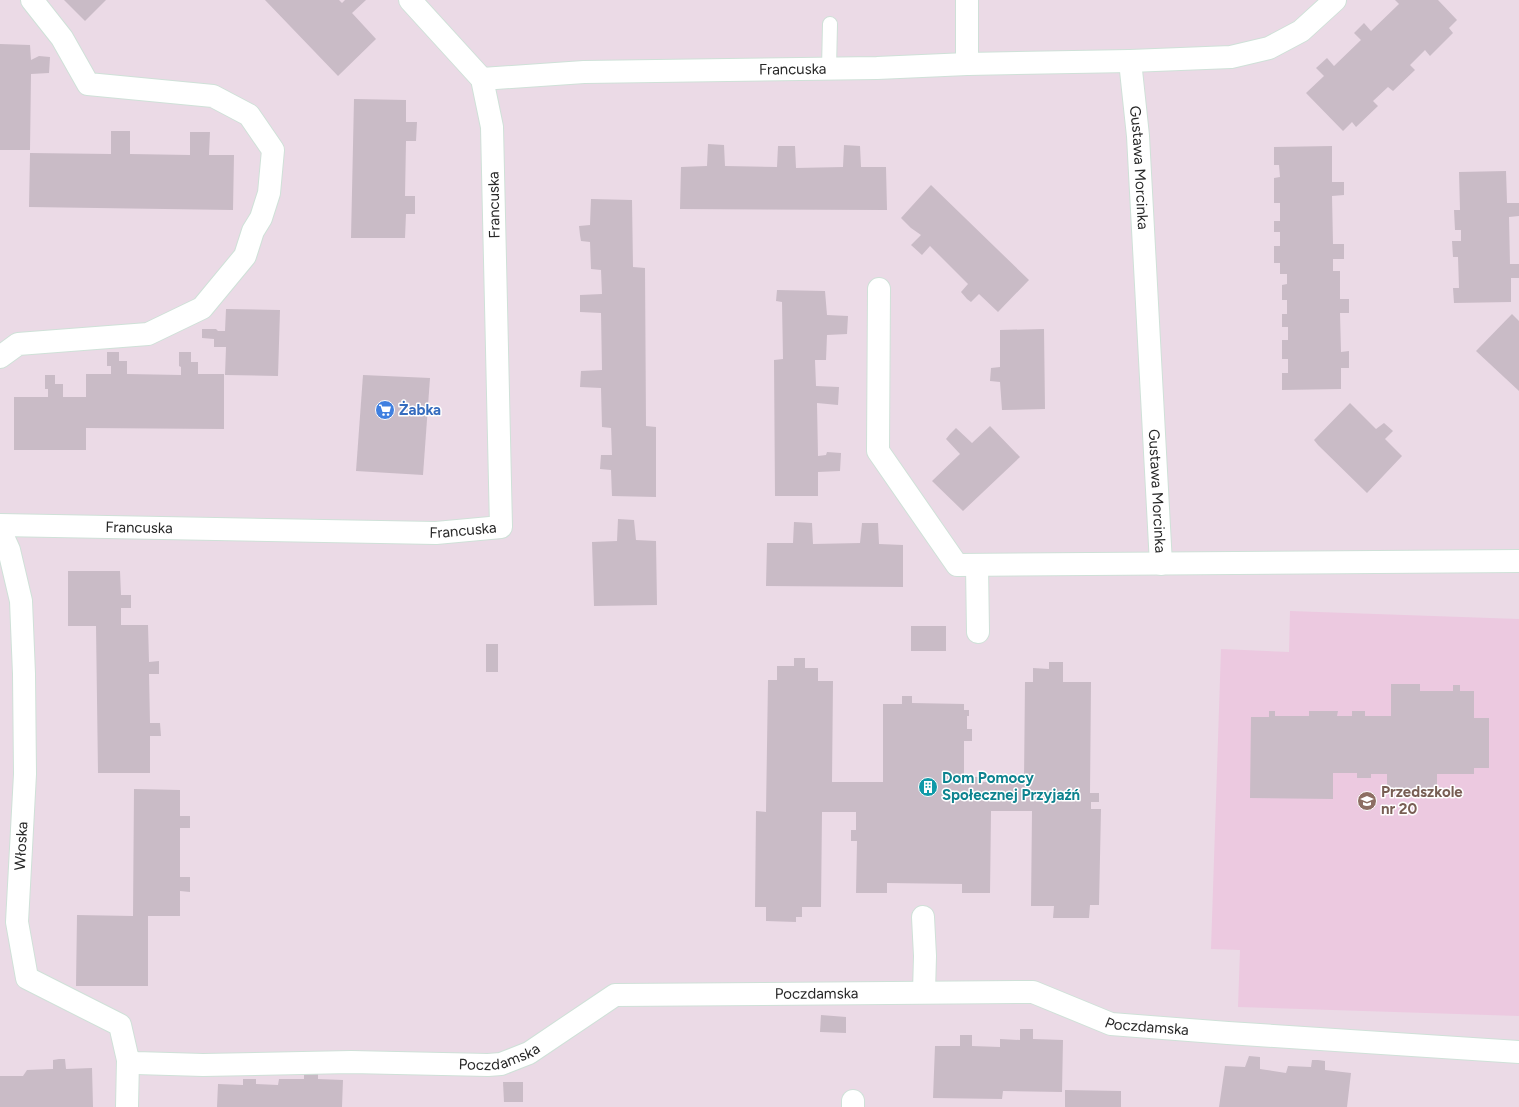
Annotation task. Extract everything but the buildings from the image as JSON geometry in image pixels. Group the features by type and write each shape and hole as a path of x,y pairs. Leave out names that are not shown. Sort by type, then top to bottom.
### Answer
{"street":[{"path":"0,357 18,344 148,334 202,308 245,256 269,193 272,150 248,115 213,96 88,84 62,38 32,0"},
{"path":"410,0 482,79"},
{"path":"967,0 967,64 1130,62 1231,57 1269,48 1301,31 1335,0"},
{"name":"Gustawa Morcinka","path":"1130,62 1138,136 1161,564 1519,561"},
{"name":"Francuska","path":"0,525 429,533 501,527 492,127 482,79 584,72 884,68 967,64"},
{"path":"878,289 878,451 957,565 1161,564"},
{"name":"Włoska","path":"0,530 9,550 21,601 24,674 25,774 17,922 27,978 120,1026 128,1060 127,1107"},
{"path":"977,565 978,632"},
{"path":"923,918 925,956 924,992"},
{"name":"Poczdamska","path":"128,1060 136,1063 203,1064 351,1062 501,1064 529,1053 615,995 924,992 1033,992 1111,1024 1519,1052"}],"lane":[{"path":"829,69 830,24"}],"shaded area":[{"name":"Przedszkole nr 20","path":"1290,611 1519,619 1519,1016 1238,1007 1240,950 1211,949 1221,649 1289,652"}],"place":[{"name":"Żabka","path":"385,410"},
{"name":"Dom Pomocy Społecznej Przyjaźń","path":"928,787"},
{"name":"Przedszkole nr 20","path":"1367,801"}]}
